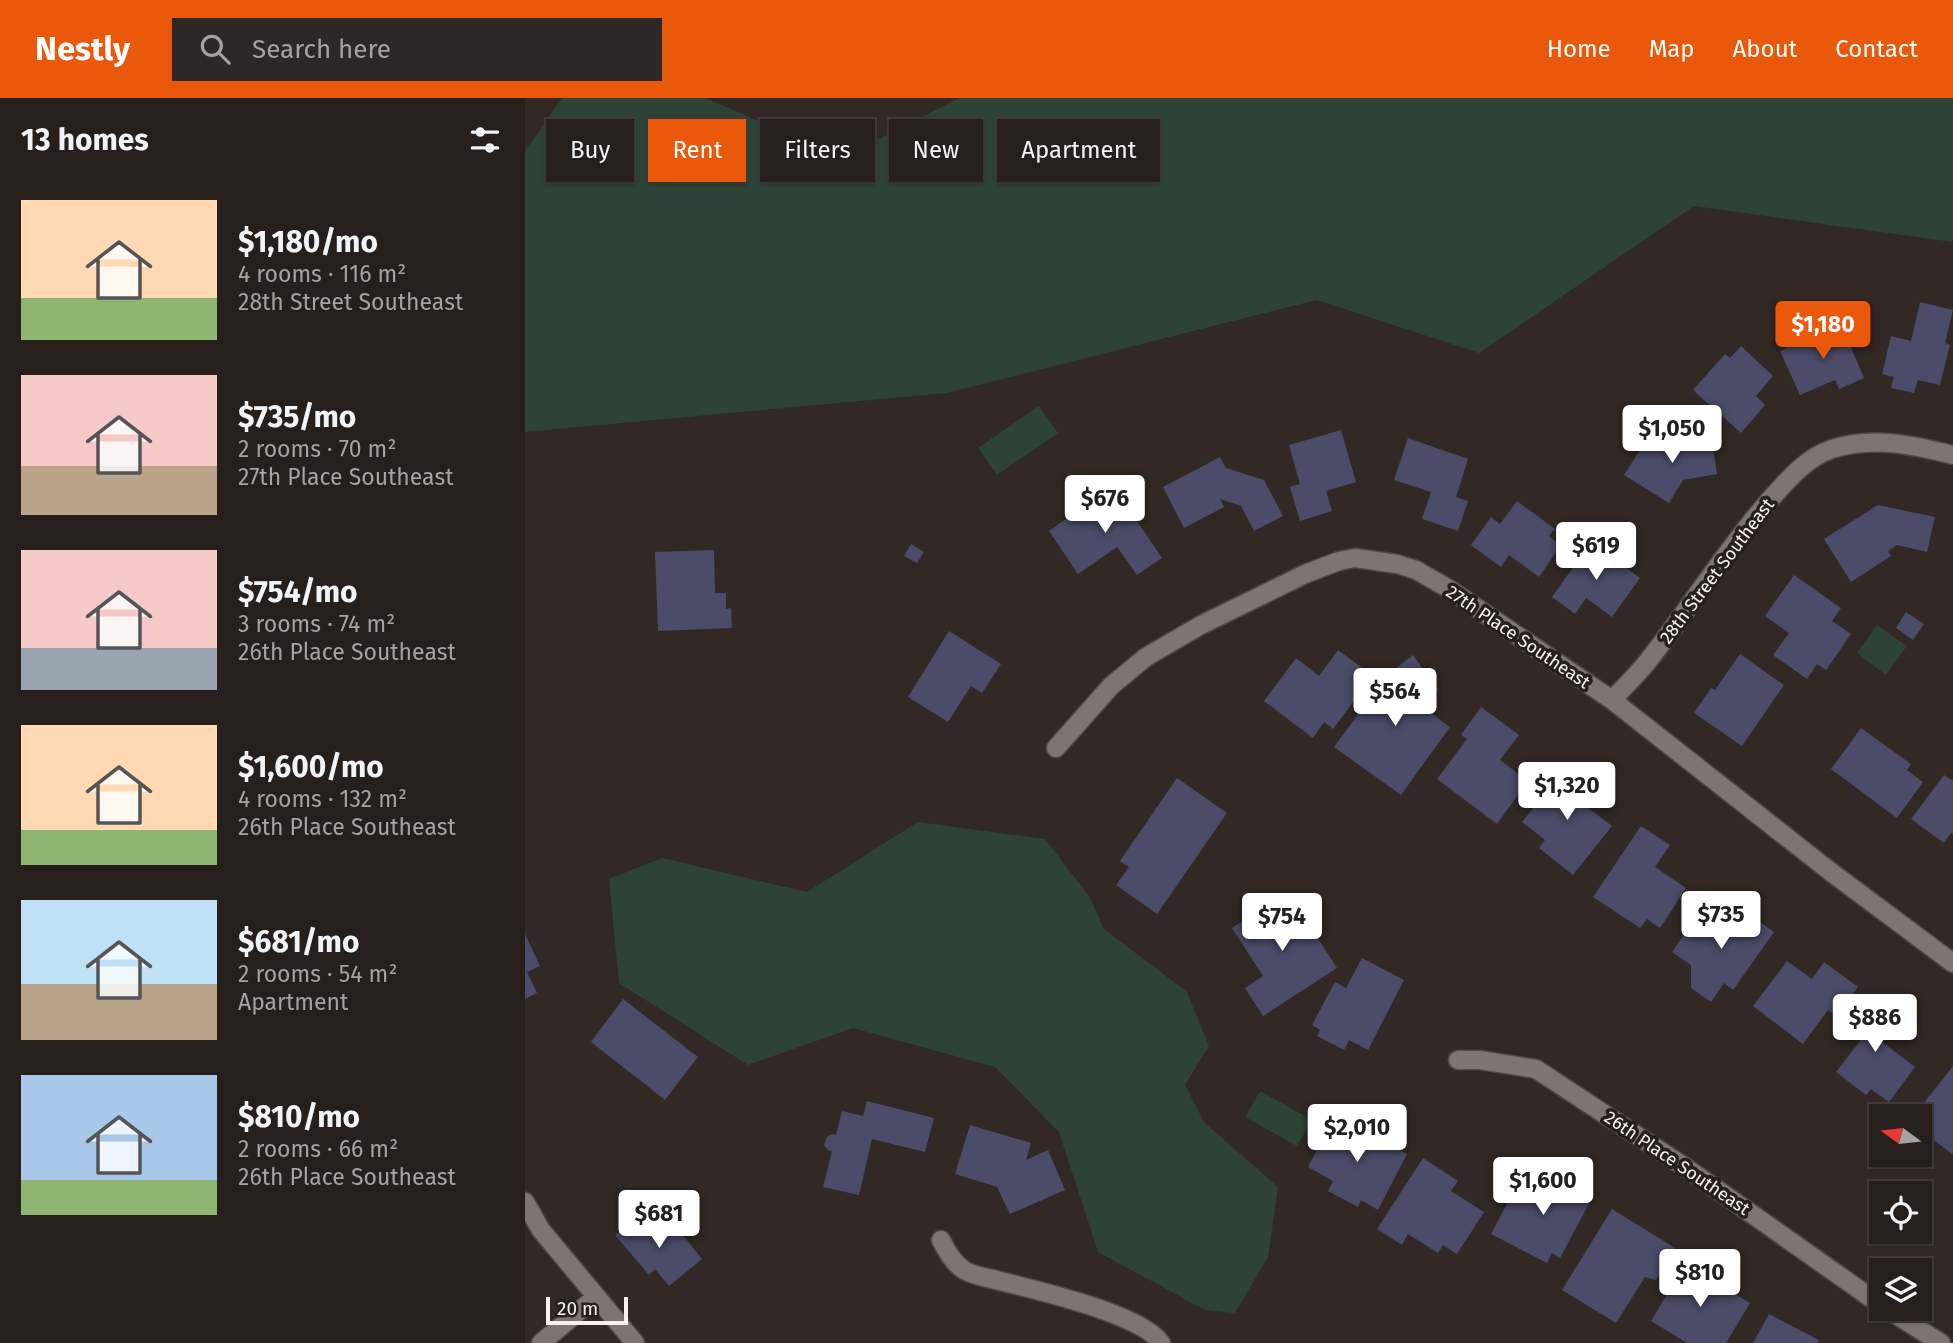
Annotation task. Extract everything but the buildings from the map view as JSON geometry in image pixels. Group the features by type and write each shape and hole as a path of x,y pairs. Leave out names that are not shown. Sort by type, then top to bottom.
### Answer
{"street":[{"name":"28th Street Southeast","path":"1612,701 1647,662 1743,531 1787,481 1816,457 1831,449 1883,442 1907,444 1953,456"},
{"name":"27th Place Southeast","path":"1056,748 1111,686 1146,657 1201,625 1305,574 1339,561 1355,558 1397,564 1416,570 1448,589 1612,701 1831,872 1953,963"},
{"name":"26th Place Southeast","path":"1458,1060 1479,1060 1536,1069 1688,1169 1869,1297"},
{"path":"525,1202 541,1230 635,1343"},
{"path":"941,1240 949,1255 965,1271 1084,1303 1141,1326 1161,1343"},
{"path":"541,1343 596,1297"},
{"path":"1907,1321 1941,1343"}],"green space":[{"path":"562,98 705,98 760,122 760,182 875,182 875,141 889,134 889,182 983,182 983,119 918,119 959,98 1953,98 1953,242 1694,206 1479,353 1317,300 946,393 525,432 525,151 546,121 546,182 634,182 634,119 547,119"},
{"path":"1039,406 1058,433 997,475 978,448"},
{"path":"1877,625 1907,646 1886,675 1857,653"},
{"path":"918,822 1045,839 1089,896 1104,929 1187,992 1209,1046 1185,1085 1204,1122 1278,1187 1268,1257 1235,1313 1205,1310 1098,1252 1059,1132 995,1067 853,1028 748,1065 619,983 609,879 662,858 807,892"},
{"path":"1260,1091 1312,1120 1297,1146 1245,1117"}]}
